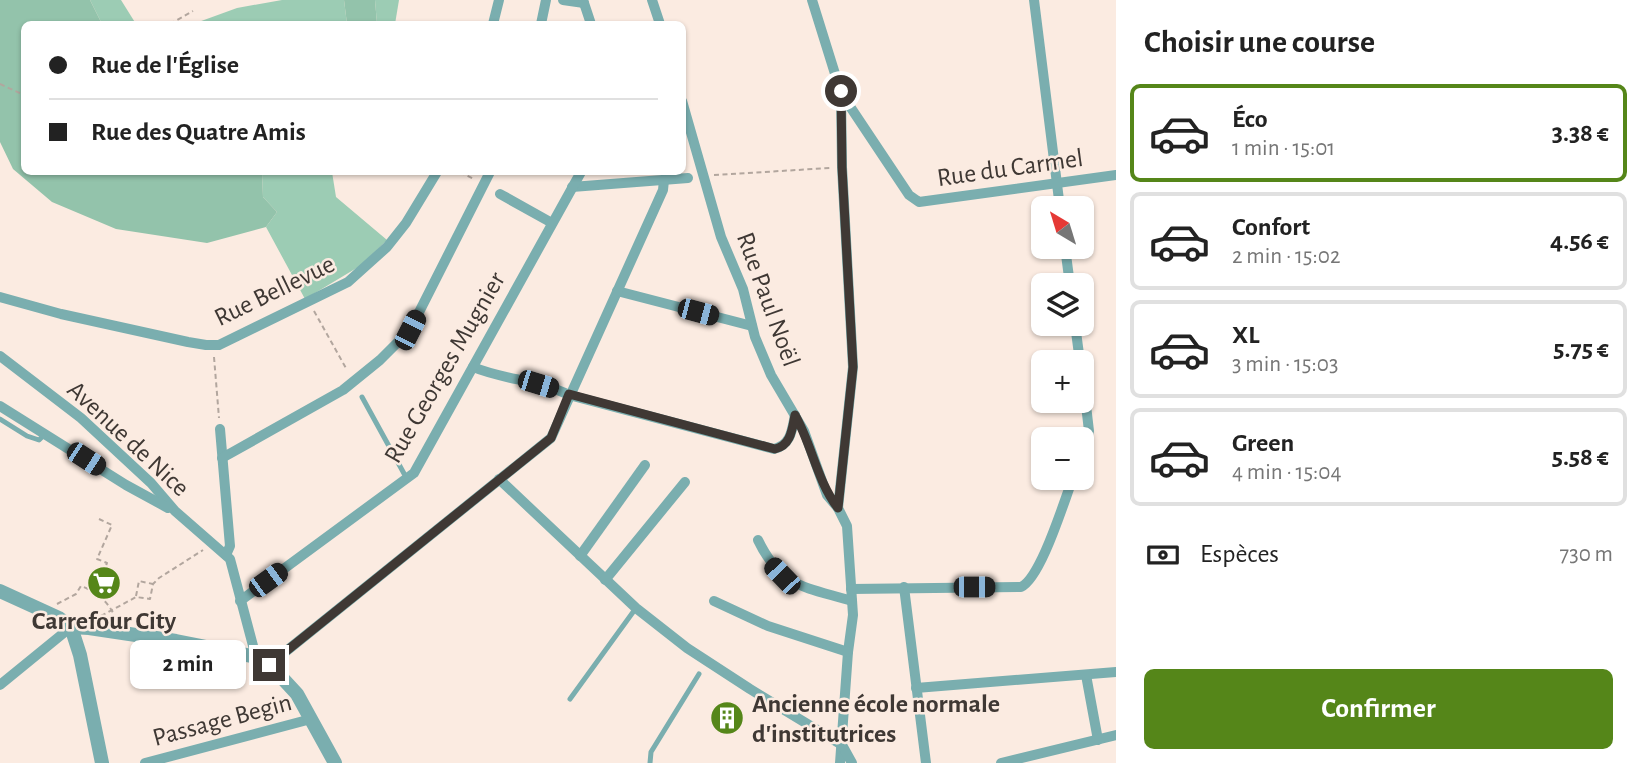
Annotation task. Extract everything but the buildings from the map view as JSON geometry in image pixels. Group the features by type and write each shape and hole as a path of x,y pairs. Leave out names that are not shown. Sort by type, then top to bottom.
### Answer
{"street":[{"path":"494,21 499,0"},
{"path":"542,21 546,0"},
{"path":"563,0 584,2 590,21"},
{"path":"652,0 659,21"},
{"path":"812,0 841,93 842,167 853,367 838,508"},
{"path":"1034,0 1059,196"},
{"name":"Rue du Carmel","path":"841,93 909,195 919,202 1116,176"},
{"name":"Rue Paul Noël","path":"686,113 708,176 720,237 743,289 752,326 771,375 804,431 827,495 838,508 847,526 852,595"},
{"name":"Rue Bellevue","path":"209,345 237,337 348,282 387,247 417,207 435,175"},
{"path":"222,458 343,390 380,360 410,330 488,175"},
{"name":"Rue Georges Mugnier","path":"240,601 414,473 579,175"},
{"path":"572,187 688,178"},
{"path":"262,661 443,524 551,438 663,190 664,180"},
{"path":"500,194 552,223"},
{"path":"617,291 752,326"},
{"path":"0,297 61,314 209,345"},
{"name":"Avenue de Nice","path":"0,356 81,418 151,483 175,511 226,555"},
{"path":"473,367 488,374 538,384 775,449 782,447 789,440 795,415"},
{"path":"0,406 126,485 175,511"},
{"path":"220,429 230,547 226,555 233,566 240,601 262,661 298,694 335,763"},
{"path":"580,556 645,465"},
{"path":"499,479 636,608 697,655 842,745 852,763"},
{"path":"605,580 685,482"},
{"path":"758,540 768,562 782,576 801,585 852,595 904,587 1021,587 1031,580 1068,490"},
{"path":"904,587 926,763"},
{"path":"0,591 71,627 176,641 262,661"},
{"path":"840,763 853,615 852,595"},
{"path":"714,601 768,626 848,652"},
{"path":"0,685 71,627"},
{"path":"71,627 80,654 102,763"},
{"path":"916,688 1116,672"},
{"path":"1086,675 1098,740"},
{"name":"Passage Begin","path":"145,763 311,719"},
{"path":"1001,763 1116,735"}],"lane":[{"path":"362,397 407,479"},
{"path":"0,419 27,436 39,440 45,434"},
{"path":"570,699 636,608"},
{"path":"650,763 651,752 699,674"}],"path":[{"path":"175,21 193,11"},
{"path":"0,84 21,94"},
{"path":"708,176 842,167"},
{"path":"466,175 477,180"},
{"path":"315,312 348,372"},
{"path":"209,345 220,429"},
{"path":"99,519 112,525 97,559 107,563 104,571"},
{"path":"113,611 136,597 150,600 153,584 159,578 212,544"},
{"path":"136,597 139,581 153,584"},
{"path":"50,614 58,602 76,594 81,586 96,592 113,611 118,624 116,632"}],"green space":[{"path":"0,0 90,0 100,21 21,21 21,175 262,175 263,197 277,212 266,227 207,243 116,229 52,202 13,169 0,142"},
{"path":"90,0 121,0 134,21 100,21"},
{"path":"282,0 344,0 347,21 201,21 237,8"},
{"path":"344,0 375,0 377,21 347,21"},
{"path":"375,0 399,0 396,21 377,21"},
{"path":"262,175 332,175 336,197 387,240 360,266 305,299 266,227 277,212 263,197"}],"place":[{"name":"Carrefour City","path":"104,583"},
{"name":"Ancienne école normale d'institutrices","path":"727,718"}],"route":[{"path":"269,665 551,438 569,394 775,449 782,447 789,440 795,415 804,431 827,495 838,508 853,367 846,265 841,91"}]}
